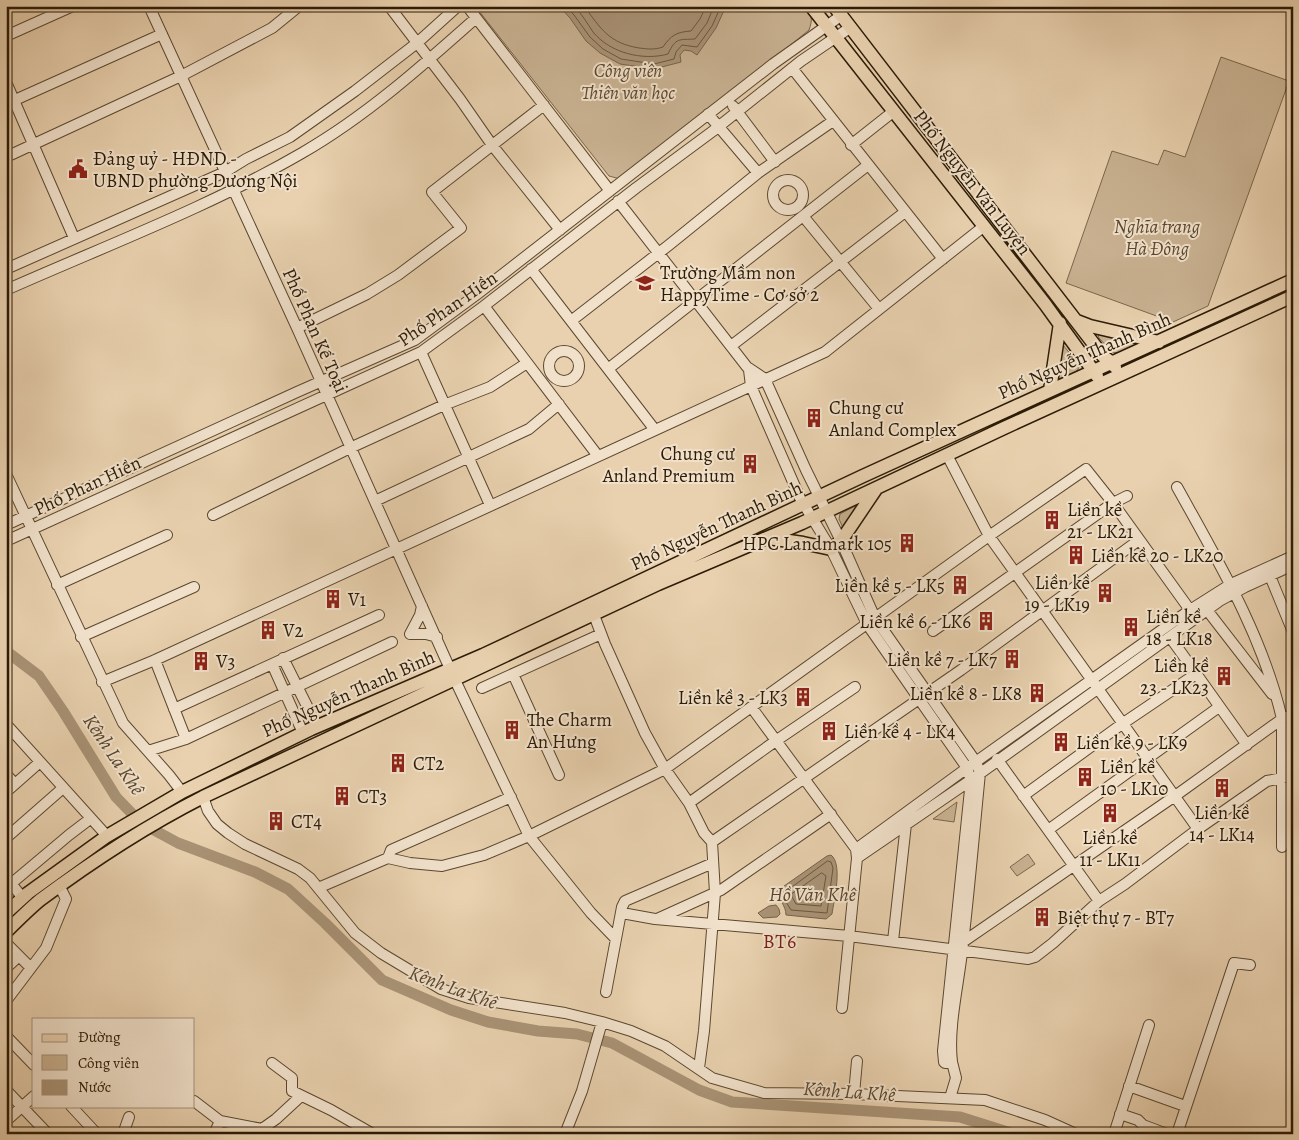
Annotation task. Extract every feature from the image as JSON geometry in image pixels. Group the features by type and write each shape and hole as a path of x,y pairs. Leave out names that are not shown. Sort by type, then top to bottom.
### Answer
{"main road":[{"name":"Phố Nguyễn Văn Luyện","path":"811,6 1060,323 1101,384"},
{"name":"Phố Nguyễn Văn Luyện","path":"838,10 1103,356 1112,363 1120,376"},
{"name":"Phố Nguyễn Thanh Bình","path":"60,887 166,817 453,674 483,655 1050,390 1293,280"},
{"name":"Phố Nguyễn Thanh Bình","path":"107,836 182,792 318,726 453,674 594,616 658,584 826,512 1293,296"},
{"path":"1076,320 1090,326 1159,342"},
{"path":"1050,390 1060,323"},
{"path":"767,538 836,545 876,489"},
{"path":"6,913 50,876 107,836"},
{"path":"6,932 39,902 60,887"}],"street":[{"path":"6,36 73,6"},
{"name":"Phố Phan Kế Toại","path":"149,6 453,674 529,836 591,913 616,939"},
{"path":"6,157 181,76 272,28 299,6"},
{"path":"389,6 492,145 560,230"},
{"path":"6,269 225,172 290,137 355,91 417,43 458,6"},
{"path":"467,6 610,191 617,190 620,193 618,201 749,370 765,379 826,512 836,545 871,621 971,765 980,773"},
{"name":"Phố Phan Hiền","path":"6,525 415,340 560,230 727,99 826,26 838,10"},
{"path":"6,290 233,190 303,153 367,111 430,60 476,18"},
{"name":"Phố Phan Hiền","path":"6,541 420,352 484,306 792,68 851,27"},
{"path":"10,102 162,34"},
{"path":"792,68 943,259"},
{"path":"6,82 10,102 34,144 74,238"},
{"path":"727,99 737,111 771,164 778,182"},
{"path":"297,328 366,294 398,275 461,228 432,192 544,105"},
{"path":"851,144 894,111"},
{"path":"708,114 758,173"},
{"path":"571,321 758,173 833,121"},
{"path":"608,369 868,165"},
{"path":"731,346 906,212"},
{"path":"803,216 879,309"},
{"path":"102,682 155,660 825,352 983,227"},
{"path":"531,269 655,430"},
{"path":"484,306 598,456"},
{"path":"576,357 591,346"},
{"path":"563,351 572,353 578,360 579,369 574,377 566,380 557,378 553,374 550,362 554,354 563,351"},
{"path":"420,352 490,505"},
{"path":"213,515 350,448 490,386 527,363"},
{"path":"749,370 751,386 804,505 812,518 836,545"},
{"path":"543,384 553,374"},
{"path":"375,501 529,429 559,404"},
{"path":"947,455 989,536 1198,829"},
{"path":"318,888 388,858 432,866 446,865 484,855 529,836 665,769 989,536 1086,469 1113,503 1190,610"},
{"path":"6,474 122,723 182,792"},
{"path":"1177,487 1233,588 1279,703 1282,719 1282,846"},
{"path":"933,631 1113,503 1127,496"},
{"path":"57,585 167,535"},
{"path":"712,842 961,670 1139,540"},
{"path":"857,853 906,824 971,780 1190,610 1293,556"},
{"path":"857,853 971,765 1170,637 1233,588 1293,566"},
{"path":"1270,576 1289,609 1293,632"},
{"path":"81,637 194,587"},
{"path":"422,606 418,620 410,634 426,634 437,637"},
{"path":"1207,610 1279,703"},
{"path":"174,709 379,615"},
{"path":"594,616 645,733 665,769 712,842 714,893 704,1031 699,1068"},
{"path":"482,688 601,634"},
{"path":"1170,637 1247,744"},
{"path":"148,751 186,739 284,691 392,642"},
{"path":"283,658 318,726"},
{"path":"155,660 186,739"},
{"path":"272,664 303,733"},
{"path":"512,674 559,774"},
{"path":"1023,796 1122,724 1196,674"},
{"path":"689,804 776,740 855,687"},
{"path":"1048,830 1219,707"},
{"path":"752,708 831,814 857,853 842,1008"},
{"path":"960,947 1073,865 1175,796 1282,719 1293,715"},
{"path":"6,724 90,820 107,836"},
{"path":"997,759 1099,901"},
{"path":"6,792 40,762"},
{"path":"960,947 971,765"},
{"path":"950,1098 956,1078 952,1062 944,1062 943,1051 960,947 980,773"},
{"path":"6,774 15,784"},
{"path":"622,913 655,919 711,925 747,926 960,947 1028,959 1035,957 1053,943 1099,901 1267,781 1293,776"},
{"path":"6,838 63,788"},
{"path":"203,797 208,811 217,824 228,833 245,844 298,869 310,878 355,933 381,953 441,989 469,998 565,1013 601,1025 631,1031 665,1046 712,1078 764,1093 854,1094 989,1101 1045,1120 1076,1134"},
{"path":"388,858 392,850 511,798"},
{"path":"655,919 721,890 831,814"},
{"path":"22,898 8,883 90,820"},
{"path":"893,941 906,824"},
{"path":"606,992 622,907 626,901 713,863"},
{"path":"6,1001 46,948 66,899 60,887"},
{"path":"6,943 31,968"},
{"path":"6,968 19,956"},
{"path":"1177,1134 1234,963 1250,966"},
{"path":"565,1134 582,1091 601,1025"},
{"path":"1114,1134 1149,1025"},
{"path":"6,1036 32,1063"},
{"path":"854,1094 857,1061"},
{"path":"272,1063 292,1078 292,1091 331,1110 373,1134"},
{"path":"1129,1086 1185,1106"},
{"path":"6,1090 48,1134"},
{"path":"195,1102 220,1121 262,1130 301,1096"},
{"path":"6,1121 32,1098"},
{"path":"74,1108 97,1134"},
{"path":"1120,1114 1138,1120 1143,1125 1167,1134"},
{"path":"123,1134 129,1117"},
{"path":"214,1134 220,1121"}],"green space":[{"name":"Công viên Thiên văn học","path":"475,6 805,6 810,15 811,23 809,30 624,180 609,176"},
{"name":"Nghĩa trang Hà Đông","path":"1221,57 1289,81 1208,306 1173,322 1066,283 1112,151 1158,165 1164,150 1185,157"},
{"path":"1098,335 1136,344 1118,353 1112,352 1099,338"},
{"path":"1063,345 1079,367 1077,371 1058,380"},
{"path":"859,504 843,528 839,519 840,514"},
{"path":"957,802 954,822 933,819"},
{"path":"1028,854 1035,864 1017,876 1010,867"}],"water":[{"path":"559,6 726,6 716,28 697,55 691,51 684,50 680,55 681,62 654,69 620,64 600,53 586,41"},
{"name":"Hồ Văn Khê","path":"831,855 835,860 837,874 832,914 826,919 786,915 777,891"},
{"path":"776,905 780,914 777,917 763,918 758,913 769,906"}],"waterway":[{"name":"Kênh La Khê","path":"6,651 39,676 116,797 141,823 178,843 255,872 288,889 382,980 451,1010 488,1022 538,1031 577,1034 612,1043 699,1090 732,1102 960,1117 1014,1134"}],"place":[{"name":"Đảng uỷ - HĐND - UBND phường Dương Nội","path":"78,169"},
{"name":"Trường Mầm non HappyTime - Cơ sở 2","path":"645,283"},
{"name":"Chung cư Anland Complex","path":"814,418"},
{"name":"Chung cư Anland Premium","path":"750,464"},
{"name":"Liền kề 21 - LK21","path":"1052,520"},
{"name":"HPC Landmark 105","path":"907,543"},
{"name":"Liền kề 20 - LK20","path":"1076,555"},
{"name":"Liền kề 5 - LK5","path":"960,585"},
{"name":"Liền kề 19 - LK19","path":"1105,593"},
{"name":"V1","path":"333,599"},
{"name":"Liền kề 6 - LK6","path":"986,621"},
{"name":"Liền kề 18 - LK18","path":"1131,627"},
{"name":"V2","path":"268,630"},
{"name":"Liền kề 7 - LK7","path":"1012,659"},
{"name":"V3","path":"201,661"},
{"name":"Liền kề 23 - LK23","path":"1224,676"},
{"name":"Liền kề 8 - LK8","path":"1037,693"},
{"name":"Liền kề 3 - LK3","path":"803,697"},
{"name":"The Charm An Hưng","path":"512,730"},
{"name":"Liền kề 4 - LK4","path":"829,731"},
{"name":"Liền kề 9 - LK9","path":"1061,742"},
{"name":"CT2","path":"398,763"},
{"name":"Liền kề 10 - LK10","path":"1085,777"},
{"name":"Liền kề 14 - LK14","path":"1222,788"},
{"name":"CT3","path":"342,796"},
{"name":"Liền kề 11 - LK11","path":"1110,813"},
{"name":"CT4","path":"276,821"},
{"name":"Biệt thự 7 - BT7","path":"1042,917"}],"district":[{"name":"BT6","path":"780,941"}]}
